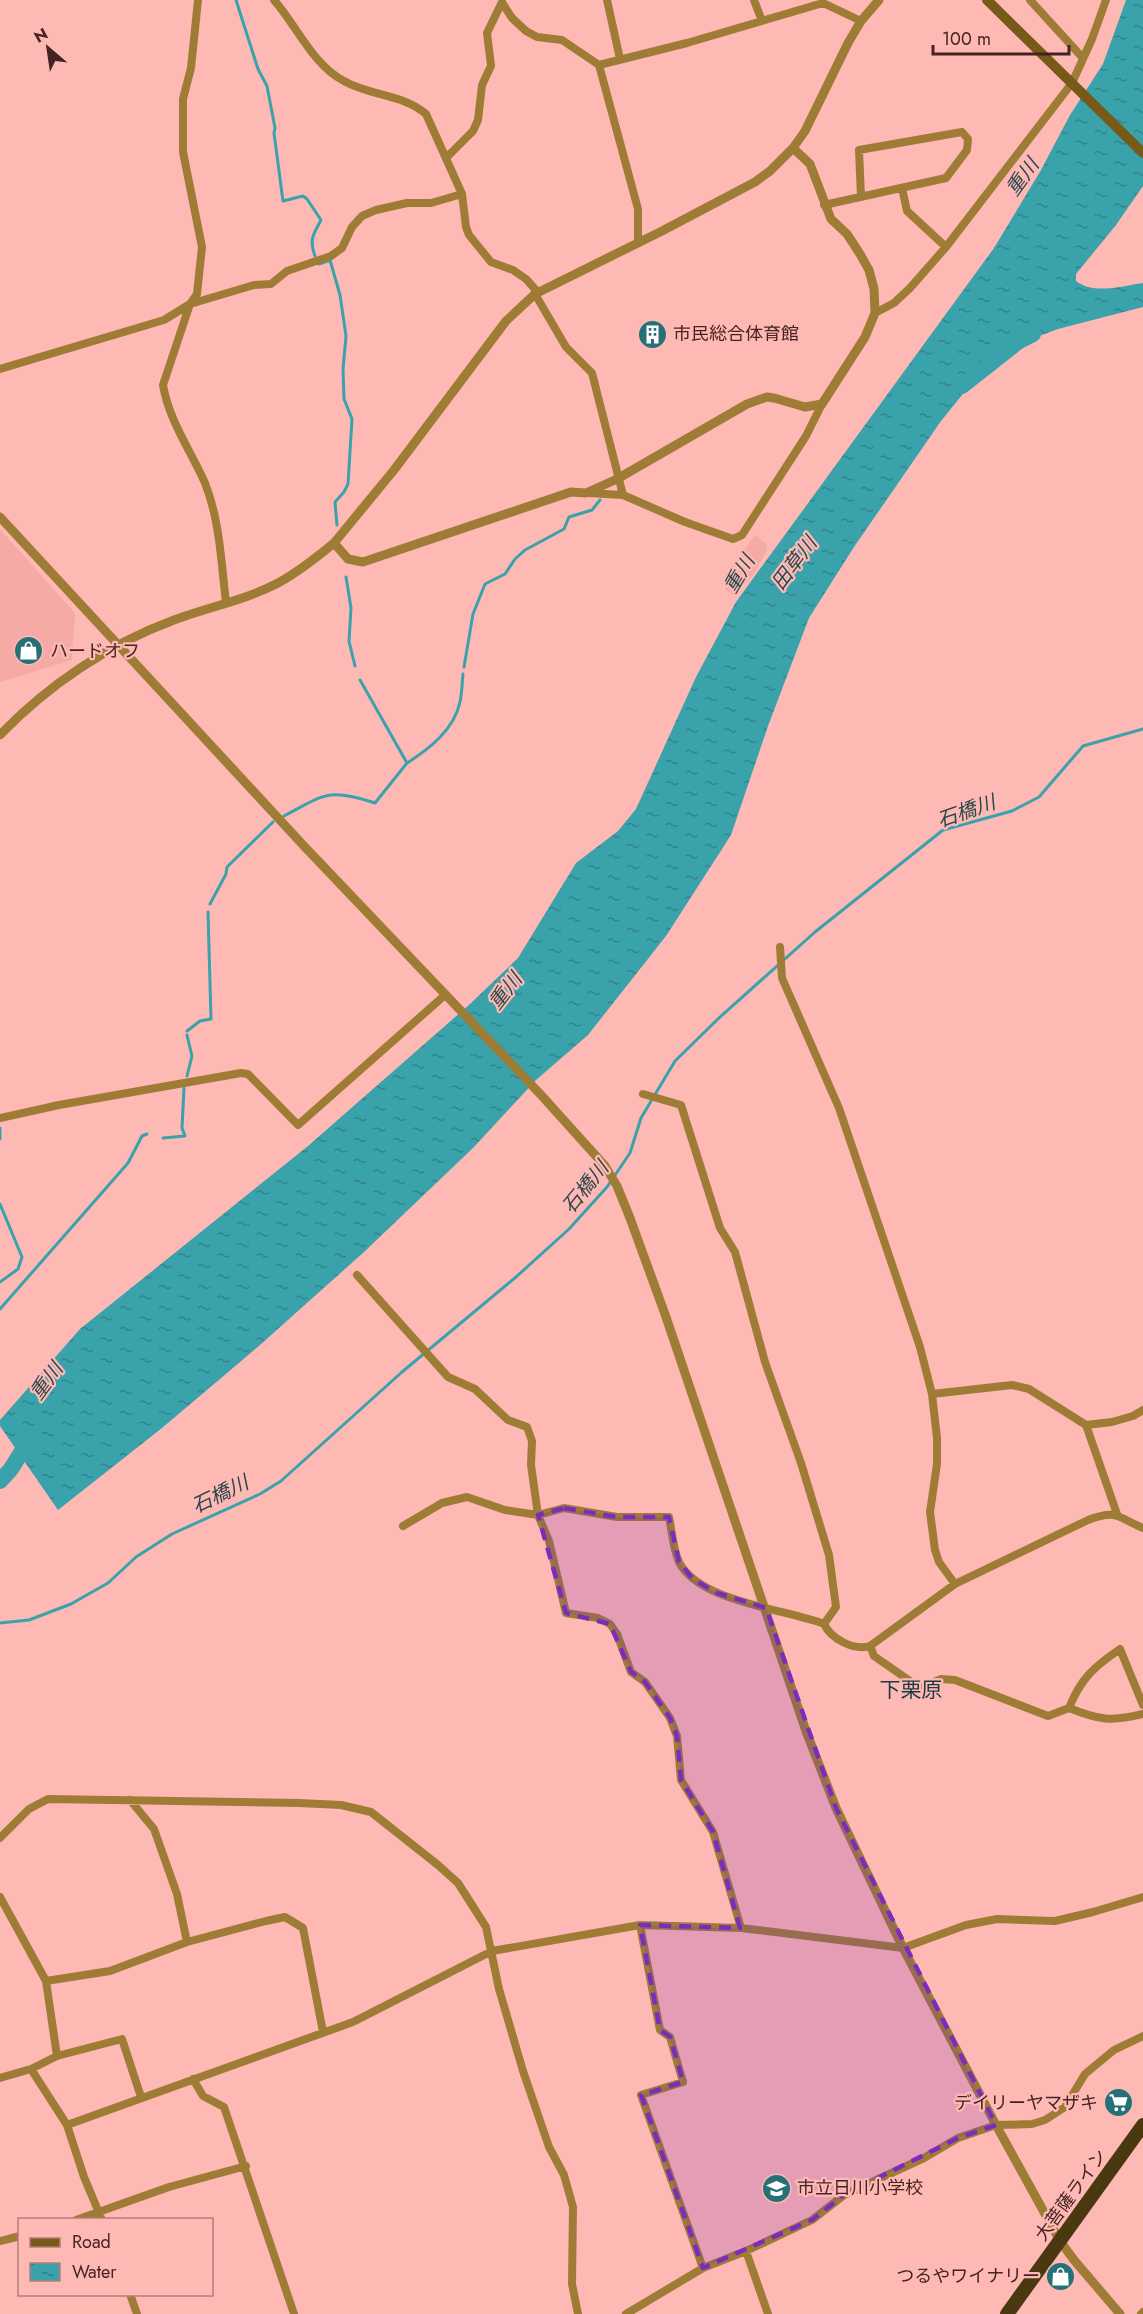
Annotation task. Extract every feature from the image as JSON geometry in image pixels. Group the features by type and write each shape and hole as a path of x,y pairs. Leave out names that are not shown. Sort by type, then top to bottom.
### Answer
{"highway":[{"name":"大菩薩ライン","path":"1007,2314 1143,2125"}],"main road":[{"path":"987,0 1143,153"}],"street":[{"path":"198,0 191,68 183,99 183,152 202,247 197,294 190,304 164,385 166,398 214,509 226,602"},
{"path":"274,0 289,17 313,54 341,80 416,105 426,114 462,194 469,235 491,262 513,270 535,289 535,294 566,347 592,374 617,479 623,495"},
{"path":"607,0 620,59"},
{"path":"754,0 762,21"},
{"path":"0,735 35,701 63,680 118,646 143,632 175,619 276,584 299,570 334,543 394,470 506,321 535,294 755,182 770,171 793,148 813,117 848,43 861,21 879,0"},
{"path":"1030,0 1082,57"},
{"path":"875,313 902,296 946,247 1075,85 1082,57 1092,39 1106,0"},
{"path":"446,158 473,131 478,120 482,85 491,66 487,33 502,2"},
{"path":"502,2 512,18 526,30 537,37 562,40 599,65 638,209 638,242"},
{"path":"599,65 650,54 823,3 861,21"},
{"path":"825,205 902,188 946,178 967,150 968,139 962,132 859,150 861,197"},
{"path":"334,543 348,559 363,562 571,492 623,495 685,522 733,539 742,536 806,436 822,404 865,337 875,313 874,289 868,270 847,234 831,219 810,164 793,148"},
{"path":"902,188 907,211 946,247"},
{"path":"0,369 164,320 190,304 254,285 271,284 287,271 331,256 342,248 352,227 362,216 376,210 407,203 431,203 462,194"},
{"path":"586,493 617,479 747,404 774,398 805,407 822,404"},
{"path":"0,517 605,1166 617,1186 666,1317 814,1754 836,1808 903,1948 1060,2241 1120,2314"},
{"path":"780,948 782,978 839,1108 866,1182 920,1347 932,1394 937,1438 937,1464 930,1512 935,1550 939,1562 955,1584"},
{"path":"0,1118 59,1105 241,1073 248,1074 298,1125 445,995"},
{"path":"643,1094 656,1099 673,1101 681,1106 720,1228 735,1252 765,1362 801,1463 829,1555 836,1607 824,1624"},
{"path":"357,1275 448,1377 475,1389 508,1420 527,1427 532,1442 531,1465 538,1515 549,1540 566,1613 598,1618 610,1624 631,1672 645,1682 670,1718 677,1736 681,1780 713,1832 741,1928"},
{"path":"932,1394 1012,1385 1029,1389 1086,1425 1117,1514"},
{"path":"1086,1425 1112,1422 1143,1410"},
{"path":"403,1526 442,1503 467,1497 505,1510 538,1515 564,1508 617,1517 669,1517 679,1562 693,1579 717,1593 824,1624 828,1632 836,1639 863,1648 870,1646 955,1584 1088,1520 1104,1514 1117,1514 1143,1528"},
{"path":"870,1646 874,1656 920,1688 941,1679 955,1680 1048,1716 1068,1708 1102,1719 1143,1714"},
{"path":"1068,1708 1092,1668 1120,1648 1143,1706"},
{"path":"0,1838 29,1809 48,1799 341,1805 371,1812 438,1865 458,1883 486,1927 499,1989 524,2071 549,2147 564,2175 573,2207 572,2284 578,2314"},
{"path":"130,1800 154,1829 177,1894 187,1942"},
{"path":"0,1897 46,1980 57,2056"},
{"path":"67,2125 353,2022 492,1951 640,1925 741,1928 903,1948 966,1925 997,1919 1055,1921 1143,1897"},
{"path":"46,1980 110,1971 187,1942 285,1917 303,1928 323,2032"},
{"path":"640,1925 660,2030 670,2037 683,2082 641,2095 703,2268"},
{"path":"626,2314 703,2268 812,2220 844,2195 924,2158 958,2138 996,2125 1032,2124 1045,2120 1065,2107 1085,2074 1114,2050 1143,2036"},
{"path":"0,2078 31,2069 57,2056 122,2039 141,2097"},
{"path":"31,2069 67,2125 84,2177 101,2216 169,2187 246,2166"},
{"path":"193,2079 202,2096 224,2107 246,2166 294,2314"},
{"path":"0,2241 18,2236"},
{"path":"746,2251 768,2314"},
{"path":"130,2296 137,2314"}],"highlighted area":[{"path":"564,1508 617,1517 669,1517 679,1562 693,1579 717,1593 766,1608 836,1808 996,2125 958,2138 844,2195 812,2220 703,2268 641,2095 683,2082 670,2037 660,2030 640,1925 740,1928 713,1832 681,1780 677,1736 670,1718 645,1682 631,1672 610,1624 566,1613 538,1515"}],"shaded area":[{"path":"0,529 75,613 72,660 0,682"},
{"path":"755,535 767,544 766,551 754,574 735,596 726,590 725,578"}],"water":[{"path":"1126,0 1143,0 1143,186 1116,225 1076,274 1076,281 1091,288 1100,289 1143,283 1143,307 1058,329 997,352 941,421 854,547 809,618 768,726 731,835 666,936 588,1035 536,1080 474,1147 364,1252 162,1428 58,1510 0,1426 0,1420 80,1329 308,1146 470,1004 518,958 576,863 618,831 636,809 696,677 736,602 994,248 1041,170 1070,115 1103,64"}],"waterway":[{"path":"236,0 258,69 267,86 275,128 283,201 303,196 321,220 313,237 312,245 315,256"},
{"path":"319,264 330,260 340,295 346,336 343,369 344,399 352,419 348,484 335,502 337,525"},
{"name":"田草川","path":"962,386 1019,341 1033,334"},
{"path":"464,667 473,614 485,584 505,574 515,559 525,550 564,529 569,517 592,510 600,500"},
{"path":"346,577 351,608 349,641 355,666"},
{"path":"407,763 440,738 452,721 460,702 463,674"},
{"path":"284,816 319,798 328,796 347,796 375,803 407,763 360,680"},
{"name":"石橋川","path":"0,1623 29,1620 71,1604 108,1583 136,1557 172,1534 260,1494 281,1481 402,1372 516,1277 569,1229 607,1187 630,1153 641,1118 675,1061 720,1017 815,932 943,830 1012,811 1039,797 1083,746 1143,729"},
{"path":"210,904 226,874 227,867 273,822"},
{"path":"187,1031 200,1021 211,1019 208,912"},
{"path":"187,1035 192,1056 187,1076"},
{"path":"163,1138 185,1136 182,1128 184,1088"},
{"path":"0,1128 0,1139"},
{"path":"0,1309 128,1163 142,1136 147,1134"},
{"path":"0,1204 22,1257 18,1269 0,1282"},
{"name":"重川","path":"0,1481 11,1469 32,1435"}],"place":[{"name":"市民総合体育館","path":"652,334"},
{"name":"ハードオフ","path":"29,651"},
{"name":"デイリーヤマザキ","path":"1119,2103"},
{"name":"市立日川小学校","path":"776,2188"},
{"name":"つるやワイナリー","path":"1061,2276"}],"district":[{"name":"下栗原","path":"911,1690"}]}
